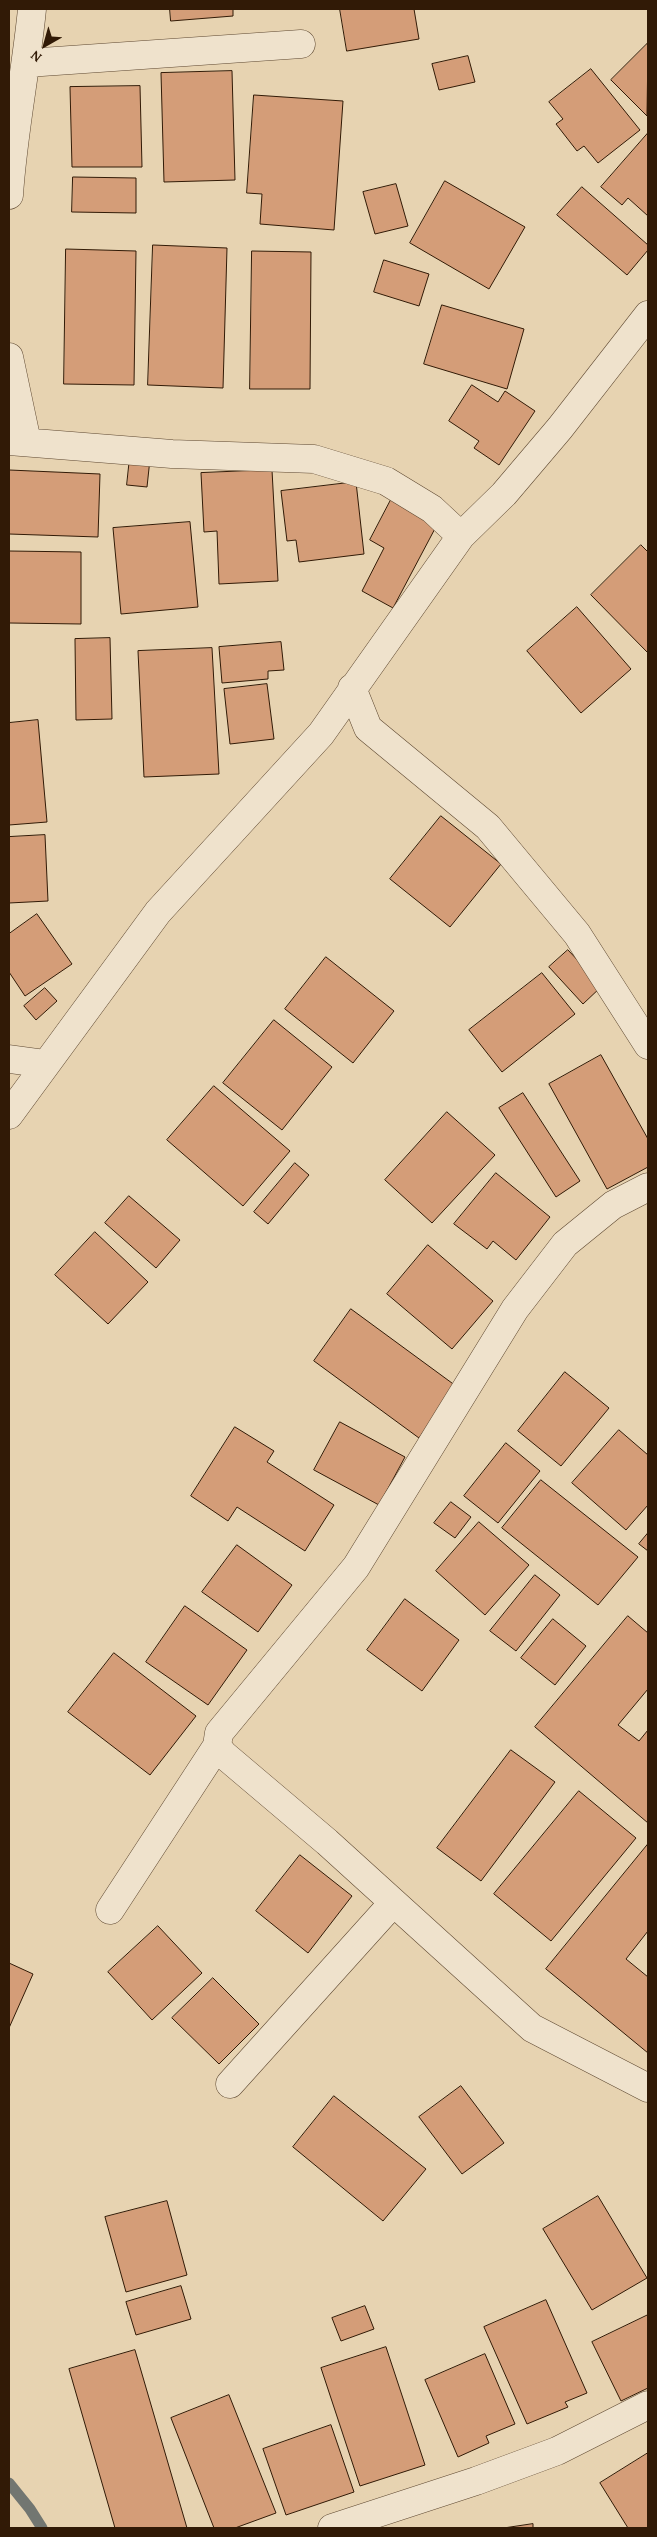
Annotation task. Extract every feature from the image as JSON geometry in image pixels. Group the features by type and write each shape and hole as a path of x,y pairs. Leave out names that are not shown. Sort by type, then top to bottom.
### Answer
{"street":[{"path":"9,195 11,164 27,63 32,9"},
{"path":"27,63 301,44"},
{"path":"9,1116 158,912 321,734 462,536 504,494 560,428 648,315"},
{"path":"9,357 18,442 172,454 314,459 386,480 432,509 462,536"},
{"path":"352,688 368,728 488,828 577,934 648,1045"},
{"path":"321,734 368,728"},
{"path":"9,1059 46,1064"},
{"path":"110,1910 218,1746 219,1733 356,1568 515,1309 565,1244 613,1205 648,1187"},
{"path":"218,1746 224,1754 327,1842 532,2028 648,2088"},
{"path":"230,2084 392,1903"},
{"path":"332,2528 386,2520 476,2482 557,2451 648,2405"}],"building":[{"path":"170,9 233,9 233,16 171,21"},
{"path":"340,9 414,9 419,39 347,51"},
{"path":"647,44 648,46 647,116 611,80"},
{"path":"468,56 475,82 439,90 432,64"},
{"path":"591,69 640,130 598,163 584,146 577,151 556,124 563,119 549,102"},
{"path":"232,71 235,180 164,182 161,73"},
{"path":"140,86 142,167 72,167 70,87"},
{"path":"254,95 343,101 334,230 260,224 262,194 247,193"},
{"path":"648,133 648,216 628,198 622,205 601,187"},
{"path":"73,177 136,178 136,213 72,212"},
{"path":"445,181 525,227 489,289 410,243"},
{"path":"396,184 408,226 375,234 363,192"},
{"path":"582,187 648,245 648,250 627,275 557,215"},
{"path":"153,245 227,248 223,388 148,385"},
{"path":"66,249 136,251 134,385 64,384"},
{"path":"252,251 311,252 310,389 250,389"},
{"path":"384,260 429,274 419,306 374,292"},
{"path":"442,305 524,329 507,389 424,364"},
{"path":"472,385 498,402 505,391 535,411 499,465 474,448 479,441 449,421"},
{"path":"130,457 150,459 147,487 127,485"},
{"path":"9,470 100,474 98,537 9,534"},
{"path":"272,470 278,581 219,584 217,531 204,532 201,473"},
{"path":"356,482 364,554 299,562 296,540 287,541 281,491"},
{"path":"393,496 439,521 393,608 362,591 384,548 370,540"},
{"path":"190,522 198,607 121,614 113,528"},
{"path":"641,545 648,552 648,653 591,595"},
{"path":"9,551 81,552 81,624 9,623"},
{"path":"577,607 631,669 581,713 527,651"},
{"path":"110,638 112,719 76,720 75,639"},
{"path":"281,642 284,670 268,671 268,679 222,683 219,647"},
{"path":"212,648 219,774 144,777 138,651"},
{"path":"267,684 274,739 230,744 224,689"},
{"path":"38,720 47,822 9,825 9,723"},
{"path":"441,816 501,864 450,927 390,879"},
{"path":"45,835 48,901 9,903 9,837"},
{"path":"37,914 72,964 25,996 9,972 9,934"},
{"path":"568,950 602,986 583,1004 549,967"},
{"path":"326,957 394,1011 353,1063 285,1009"},
{"path":"542,973 575,1014 502,1072 469,1030"},
{"path":"45,988 57,1001 36,1020 24,1006"},
{"path":"274,1020 332,1067 282,1130 223,1083"},
{"path":"601,1055 648,1139 648,1167 607,1189 549,1084"},
{"path":"214,1086 290,1151 243,1206 167,1140"},
{"path":"523,1093 580,1181 556,1197 499,1108"},
{"path":"447,1112 495,1155 432,1223 385,1180"},
{"path":"295,1163 309,1175 268,1224 254,1212"},
{"path":"496,1173 550,1217 516,1260 493,1241 487,1249 454,1224"},
{"path":"129,1196 180,1240 156,1268 105,1223"},
{"path":"95,1232 148,1282 108,1324 55,1275"},
{"path":"428,1245 493,1301 452,1349 387,1294"},
{"path":"351,1309 456,1386 419,1438 314,1361"},
{"path":"565,1372 609,1408 561,1466 518,1431"},
{"path":"340,1422 405,1457 379,1505 314,1470"},
{"path":"235,1427 274,1451 267,1462 334,1505 305,1551 237,1507 228,1521 191,1496"},
{"path":"619,1430 648,1455 648,1505 626,1530 572,1483"},
{"path":"506,1443 540,1471 498,1523 464,1496"},
{"path":"541,1480 638,1557 598,1605 502,1528"},
{"path":"451,1502 471,1517 455,1538 434,1523"},
{"path":"479,1522 529,1565 485,1615 436,1571"},
{"path":"648,1533 648,1551 639,1544"},
{"path":"237,1545 292,1585 258,1632 202,1592"},
{"path":"535,1575 560,1595 516,1651 490,1631"},
{"path":"405,1599 459,1640 422,1691 367,1650"},
{"path":"185,1606 247,1650 208,1705 146,1662"},
{"path":"628,1616 648,1633 648,1689 618,1725 639,1741 648,1730 648,1823 535,1727"},
{"path":"553,1619 586,1646 555,1685 521,1658"},
{"path":"114,1653 196,1716 150,1775 68,1712"},
{"path":"511,1750 555,1782 481,1881 437,1848"},
{"path":"579,1791 636,1838 551,1941 494,1894"},
{"path":"648,1844 648,1931 626,1959 648,1977 648,2053 546,1969"},
{"path":"300,1855 352,1896 308,1953 256,1911"},
{"path":"158,1926 202,1973 152,2020 108,1972"},
{"path":"9,1963 33,1974 9,2028"},
{"path":"213,1978 259,2024 219,2064 172,2018"},
{"path":"461,2086 504,2143 462,2174 419,2117"},
{"path":"334,2096 426,2169 383,2221 293,2147"},
{"path":"598,2196 647,2278 592,2310 543,2229"},
{"path":"167,2201 187,2275 126,2292 105,2217"},
{"path":"181,2286 191,2319 136,2335 126,2302"},
{"path":"546,2300 587,2393 565,2402 568,2407 527,2424 484,2327"},
{"path":"365,2306 374,2329 341,2341 332,2318"},
{"path":"648,2315 648,2388 621,2401 592,2342"},
{"path":"386,2347 425,2465 360,2486 321,2368"},
{"path":"135,2350 187,2528 115,2528 69,2369"},
{"path":"485,2354 515,2424 486,2436 489,2443 458,2457 425,2380"},
{"path":"229,2395 276,2513 235,2528 214,2528 171,2418"},
{"path":"331,2425 354,2492 286,2515 263,2449"},
{"path":"648,2453 648,2528 628,2528 600,2483"},
{"path":"533,2524 533,2528 504,2528"}],"waterway":[{"path":"9,2483 30,2509 42,2528"}]}
